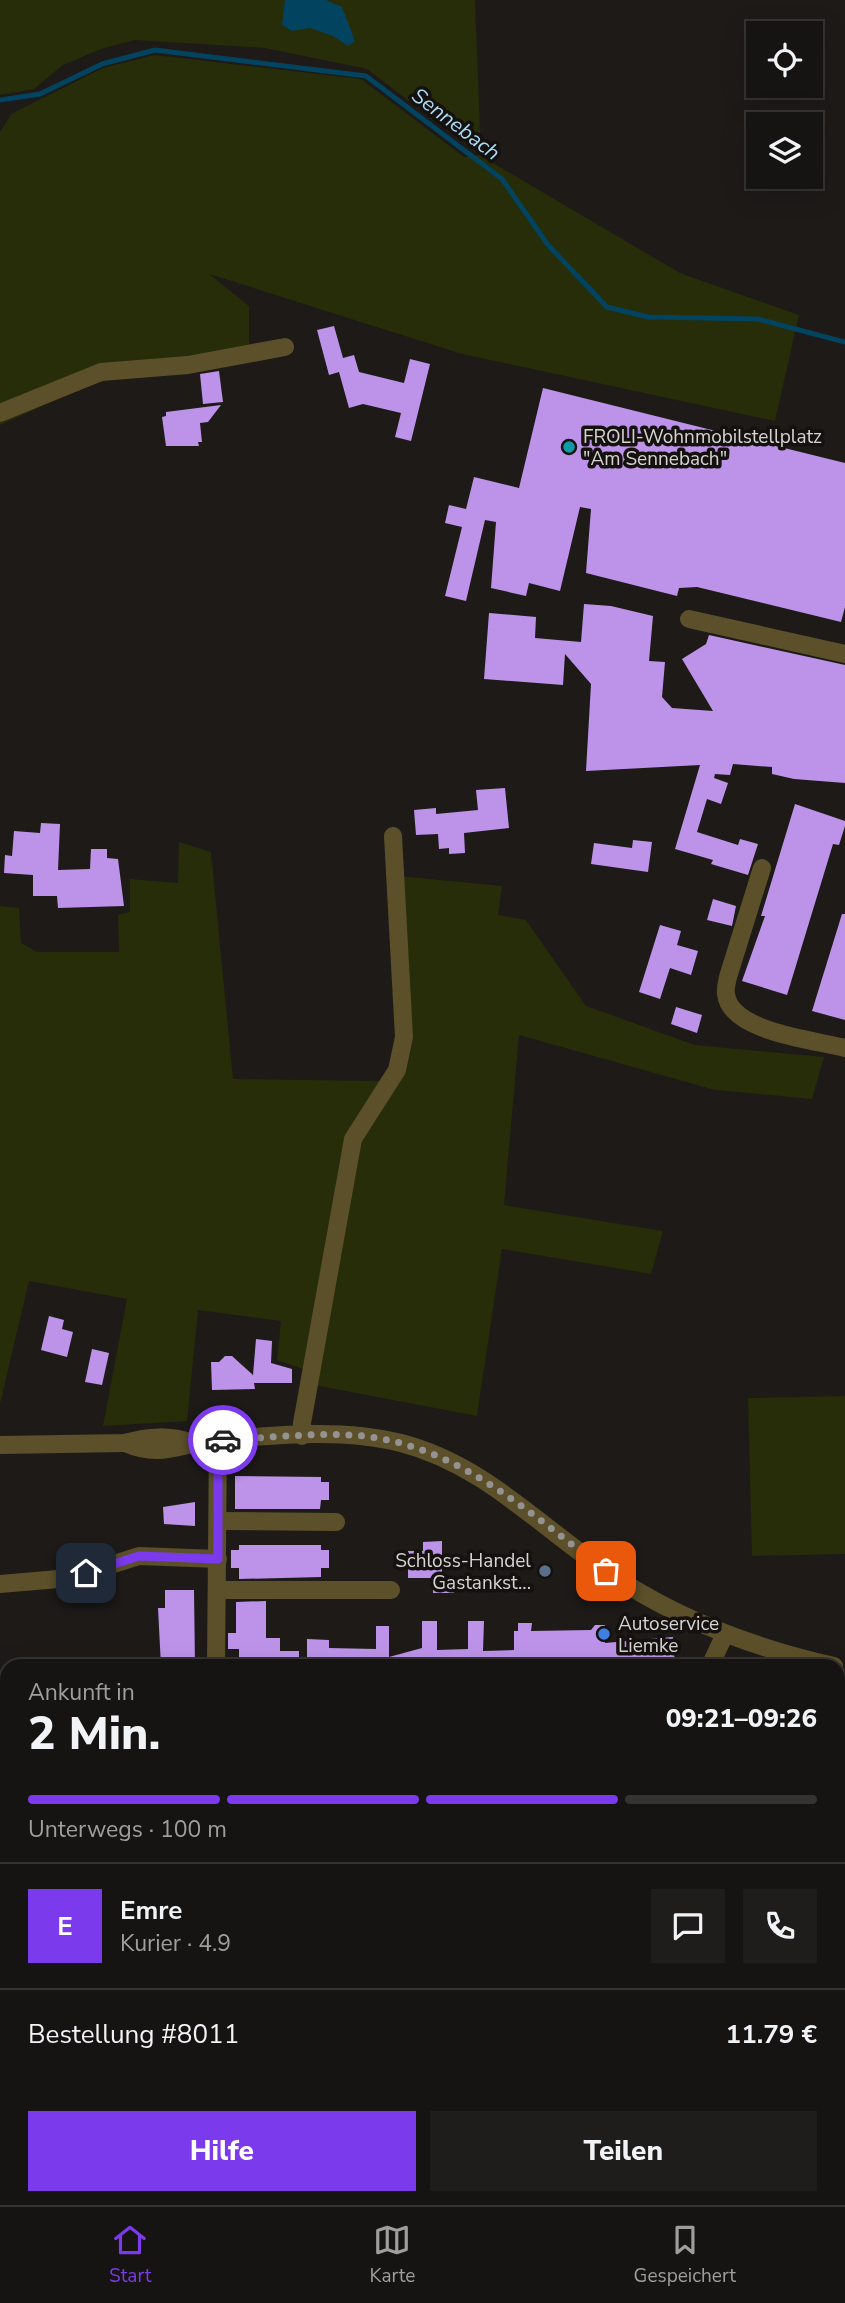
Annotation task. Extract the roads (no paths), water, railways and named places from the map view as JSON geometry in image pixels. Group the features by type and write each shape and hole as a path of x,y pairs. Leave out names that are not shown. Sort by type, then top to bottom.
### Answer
{"street":[{"path":"0,413 101,372 188,365 285,347"},
{"path":"689,619 845,653"},
{"path":"302,1436 353,1139 397,1070 404,1037 393,836"},
{"path":"762,868 727,977 726,994 730,1005 747,1022 845,1048"},
{"path":"0,1445 125,1443 143,1438 174,1437 192,1443 352,1435 401,1443 453,1461 491,1483 606,1571 662,1604 725,1634 812,1659"},
{"path":"216,1659 218,1440"},
{"path":"219,1521 336,1522"},
{"path":"0,1584 70,1578 139,1556 218,1559"},
{"path":"218,1591 391,1590"},
{"path":"713,1659 725,1634"}],"water":[{"path":"285,0 326,0 342,7 355,41 348,46 333,36 310,28 292,31 282,25"}],"waterway":[{"name":"Sennebach","path":"0,100 40,94 102,64 155,50 366,76 502,179 548,245 607,307 648,317 758,319 845,342"}],"place":[{"name":"FROLI-Wohnmobilstellplatz \"Am Sennebach\"","path":"569,447"},
{"name":"Schloss-Handel Gastankst...","path":"545,1571"},
{"name":"Autoservice Liemke","path":"604,1634"}]}
